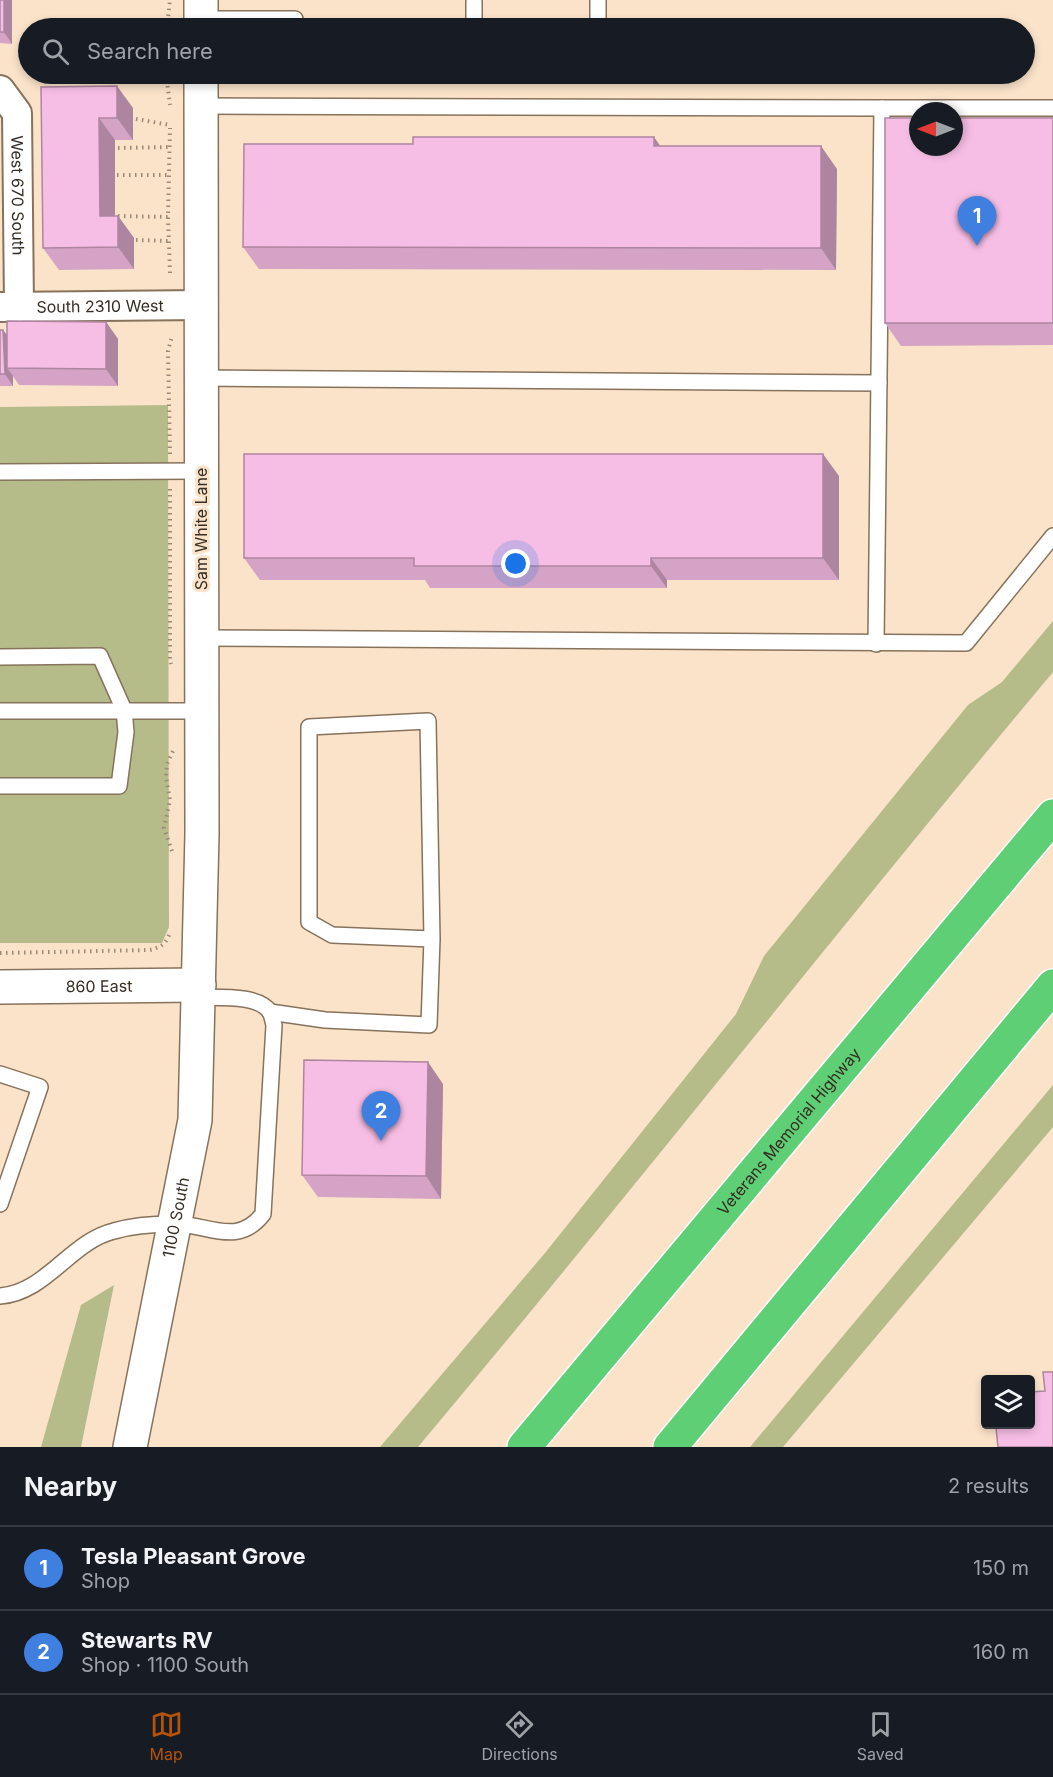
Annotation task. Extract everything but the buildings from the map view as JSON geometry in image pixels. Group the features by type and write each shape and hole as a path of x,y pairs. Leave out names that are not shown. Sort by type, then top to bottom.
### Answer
{"highway":[{"name":"Veterans Memorial Highway","path":"524,1447 1053,816"},
{"path":"670,1447 1053,986"}],"street":[{"name":"Sam White Lane","path":"196,84 186,107 201,305 201,378 185,471 201,638 202,834 198,991"},
{"name":"West 670 South","path":"0,90 17,113 9,307"},
{"name":"South 2310 West","path":"9,307 201,305"},
{"name":"860 East","path":"0,987 198,991"},
{"name":"1100 South","path":"130,1447 195,1120 198,991"}],"lane":[{"path":"598,0 598,18"},
{"path":"474,2 474,18"},
{"path":"201,16 264,18"},
{"path":"186,107 1053,108"},
{"path":"876,644 882,108"},
{"path":"201,378 879,383"},
{"path":"0,472 185,471"},
{"path":"201,638 966,644 1053,536"},
{"path":"0,657 100,656 124,710 126,732 119,786 0,786"},
{"path":"0,711 201,711"},
{"path":"198,991 258,1002 270,1011 325,1020 429,1025 432,939 428,721 309,727 309,922 332,935 432,939"},
{"path":"0,1296 26,1289 94,1237 115,1230 175,1224 228,1233 240,1232 258,1221 263,1214 274,1025 270,1011"},
{"path":"0,1074 40,1087 0,1204"}],"path":[{"path":"168,18 170,0"},
{"path":"172,84 186,107"},
{"path":"170,117 168,175 170,278"},
{"path":"136,119 170,125"},
{"path":"118,148 169,147"},
{"path":"117,175 168,175"},
{"path":"118,216 168,217"},
{"path":"136,240 169,241"},
{"path":"171,336 168,351 185,471 170,659 175,670"},
{"path":"174,855 164,828 170,800 166,777 167,764 176,744"},
{"path":"0,953 149,950 160,947 167,941 171,930"}],"green space":[{"path":"168,405 169,927 162,943 0,943 0,407"},
{"path":"1053,621 1053,672 418,1447 380,1447 545,1253 736,1014 764,956 968,705 1002,682"},
{"path":"1053,1085 1053,1127 783,1447 750,1447"},
{"path":"114,1285 81,1447 41,1447 81,1305"}],"place":[{"name":"Tesla Pleasant Grove","path":"977,246"},
{"name":"Stewarts RV","path":"381,1141"}]}
